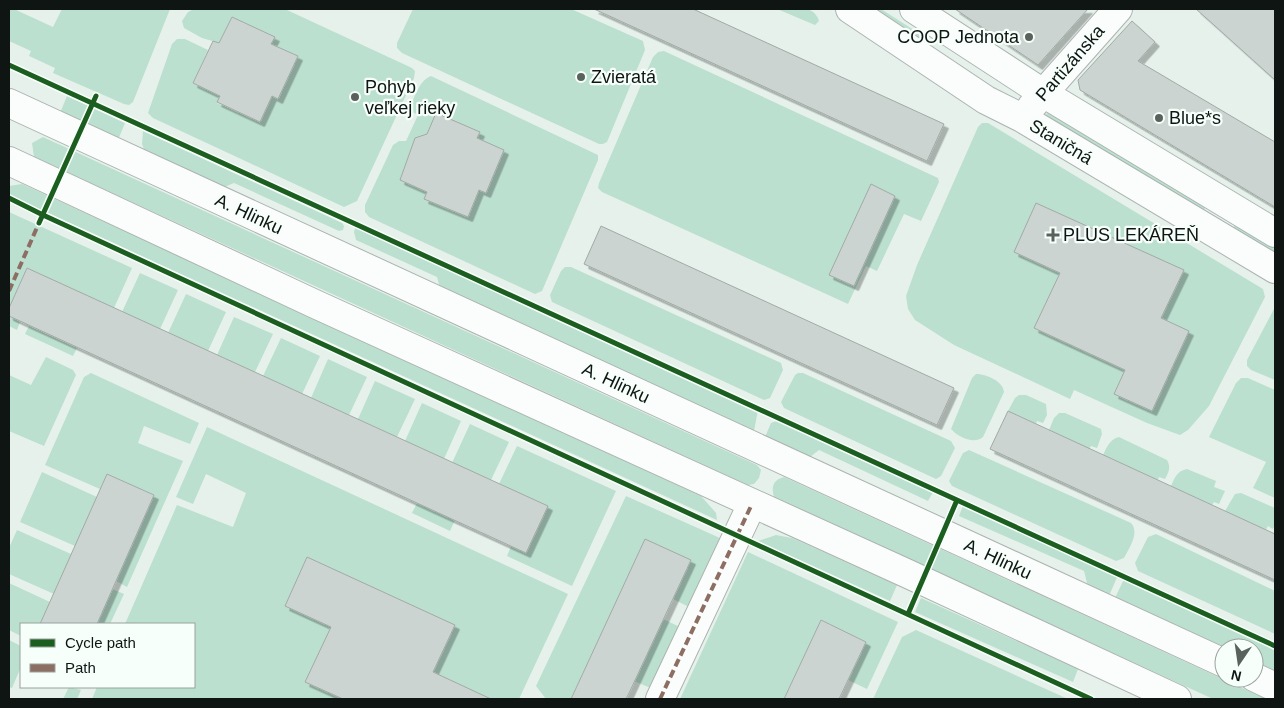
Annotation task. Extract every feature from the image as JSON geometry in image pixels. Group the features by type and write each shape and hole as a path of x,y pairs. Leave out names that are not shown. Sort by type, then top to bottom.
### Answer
{"street":[{"name":"Staničná","path":"850,9 986,100 1022,118 1275,269"},
{"name":"Staničná","path":"914,9 1043,93 1275,232"},
{"name":"Partizánska","path":"1022,118 1118,9"},
{"name":"A. Hlinku","path":"9,103 1214,658"},
{"path":"9,161 306,300 1177,699"},
{"path":"660,699 752,504"}],"green space":[{"path":"9,9 14,9 53,27 62,9 170,9 133,102 129,105 53,73 55,68 29,56 31,51 9,41"},
{"path":"194,9 287,10 415,71 414,78 357,201 344,207 153,118 148,113 172,44 177,39 185,39 208,50 193,83 220,96 217,103 260,122 272,96 278,98 298,56 271,44 274,37 232,17 219,43 202,38 184,28 182,21 188,12"},
{"path":"413,9 571,9 643,41 645,50 607,142 599,144 402,53 397,48 397,43"},
{"path":"777,9 807,9 816,15 819,21 815,25"},
{"path":"873,9 881,9 920,34 921,37 918,38"},
{"path":"664,51 938,178 939,182 921,221 904,214 877,271 866,266 848,304 602,192 598,188 653,57 658,52"},
{"path":"431,76 598,155 598,160 542,291 535,294 369,217 365,212 365,205 393,145 399,141 406,141 418,115 409,110 417,90 423,81"},
{"path":"67,96 125,123 118,140 60,113"},
{"path":"1049,112 1204,206 1205,209 1202,210 1047,117 1046,114"},
{"path":"982,123 988,123 1263,289 1265,297 1209,406 1188,430 1180,435 1147,423 1074,390 1070,399 954,345 915,320 908,309 906,296 917,265 978,127"},
{"path":"143,131 342,223 344,226 343,230 339,231 234,183 220,189 145,152 142,144"},
{"path":"43,137 757,465 761,470 759,478 754,484 748,485 34,157 32,143"},
{"path":"22,184 701,496 716,513 717,520 9,195 9,186"},
{"path":"9,212 132,268 114,308 27,268 9,308"},
{"path":"1235,225 1275,249 1275,255 1233,229"},
{"path":"358,227 758,410 754,431 441,292 437,277 356,240 354,232 355,228"},
{"path":"565,267 571,267 781,363 783,370 770,398 764,400 552,302 550,295 561,271"},
{"path":"140,273 178,290 160,329 122,312"},
{"path":"186,294 226,312 208,351 168,333"},
{"path":"1275,307 1275,380 1251,370 1247,366 1247,360"},
{"path":"9,316 20,322 17,330 9,326"},
{"path":"234,317 273,334 255,372 217,355"},
{"path":"29,326 77,348 73,356 25,334"},
{"path":"281,338 320,356 302,394 263,376"},
{"path":"46,357 73,370 76,375 44,446 9,431 9,375 31,385"},
{"path":"328,359 367,377 349,415 311,398"},
{"path":"91,373 199,423 190,444 144,426 138,443 183,461 127,587 116,581 154,495 107,474 100,489 45,465 84,377"},
{"path":"803,373 951,441 955,448 941,476 936,479 784,408 781,402 795,375"},
{"path":"976,374 984,375 997,381 1004,392 983,437 971,440 958,435 951,429 972,378"},
{"path":"1241,378 1248,378 1275,390 1275,498 1253,488 1266,462 1209,437 1236,383"},
{"path":"375,381 415,399 397,437 358,419"},
{"path":"1019,395 1026,395 1046,404 1047,415 1043,423 1037,421 1036,424 1008,411 1015,398"},
{"path":"422,403 461,421 444,459 405,441"},
{"path":"1059,413 1065,413 1101,429 1102,434 1097,448 1091,446 1089,449 1049,430 1054,418"},
{"path":"779,420 933,492 928,501 819,450 810,457 765,437 771,423"},
{"path":"470,424 509,442 491,480 452,463"},
{"path":"207,427 568,594 519,699 92,699 97,688 195,688 195,623 125,623 177,505 233,527 246,493 206,474 193,504 176,497"},
{"path":"1119,437 1167,460 1169,470 1165,479 1159,477 1158,480 1103,455 1111,441"},
{"path":"517,446 616,491 572,586 507,556 511,546 526,553 547,506 499,484"},
{"path":"969,450 1131,523 1134,536 1124,558 1116,561 952,486 949,481 963,453"},
{"path":"1187,469 1216,481 1214,487 1225,491 1219,504 1214,502 1212,505 1171,486 1175,477"},
{"path":"42,472 97,497 75,546 20,522"},
{"path":"784,477 1214,675 1214,688 1242,688 1266,699 1213,699 774,497 774,484 777,480"},
{"path":"1241,493 1275,508 1275,524 1273,529 1268,526 1266,530 1225,511 1235,494"},
{"path":"626,496 720,538 719,545 691,608 673,599 645,540 571,699 546,699 536,686"},
{"path":"417,503 455,520 450,531 412,513"},
{"path":"963,506 1118,575 1109,596 1088,587 1084,571 959,516"},
{"path":"17,530 71,554 54,594 9,574 9,548"},
{"path":"1156,534 1275,591 1275,634 1138,571 1135,563 1148,537"},
{"path":"776,535 792,538 897,585 890,601 758,541"},
{"path":"748,552 898,622 867,689 848,680 866,642 821,620 784,699 680,699"},
{"path":"1124,579 1253,638 1214,638 1214,643 1115,598"},
{"path":"9,583 50,602 40,623 20,623 20,636 9,630"},
{"path":"112,589 124,594 110,623 97,623"},
{"path":"921,598 1078,669 1073,682 915,612"},
{"path":"663,619 682,628 653,689 634,681"},
{"path":"916,630 1068,699 873,699 902,637"},
{"path":"9,640 20,646 20,669 12,688 9,687"},
{"path":"1264,643 1275,648 1274,671 1264,666"},
{"path":"68,688 81,690 77,699 63,699"}],"building":[{"path":"594,9 693,9 944,124 927,161"},
{"path":"955,9 1088,9 1038,65"},
{"path":"1196,9 1275,9 1275,80 1214,25"},
{"path":"232,17 275,37 271,44 298,56 278,99 272,96 260,122 217,102 220,96 193,83 213,41 219,43"},
{"path":"1132,21 1155,42 1138,61 1275,142 1275,207 1080,90 1078,80"},
{"path":"436,113 480,132 477,138 504,150 486,193 479,190 468,217 424,199 427,192 400,180 415,138 427,134"},
{"path":"871,184 895,196 854,286 829,275"},
{"path":"1036,203 1184,270 1161,318 1189,331 1152,411 1114,394 1125,370 1034,328 1060,273 1014,252"},
{"path":"601,226 954,388 937,425 584,264"},
{"path":"27,268 548,506 526,553 9,316 9,308"},
{"path":"1008,411 1275,534 1275,580 990,449"},
{"path":"107,474 154,495 97,623 40,623"},
{"path":"645,539 691,560 626,699 571,699"},
{"path":"307,557 455,625 433,672 491,699 343,699 305,682 331,627 285,606"},
{"path":"821,620 866,642 839,699 784,699"}],"marked path":[{"path":"9,291 39,223"},
{"path":"660,699 752,504"}],"cycle path":[{"path":"9,65 1275,646"},
{"path":"39,223 96,96"},
{"path":"9,198 1091,699"},
{"path":"908,614 957,500"}],"place":[{"name":"COOP Jednota","path":"1029,37"},
{"name":"Zvieratá","path":"581,77"},
{"name":"Pohyb veľkej rieky","path":"355,97"},
{"name":"Blue*s","path":"1159,118"},
{"name":"PLUS LEKÁREŇ","path":"1053,235"}]}
